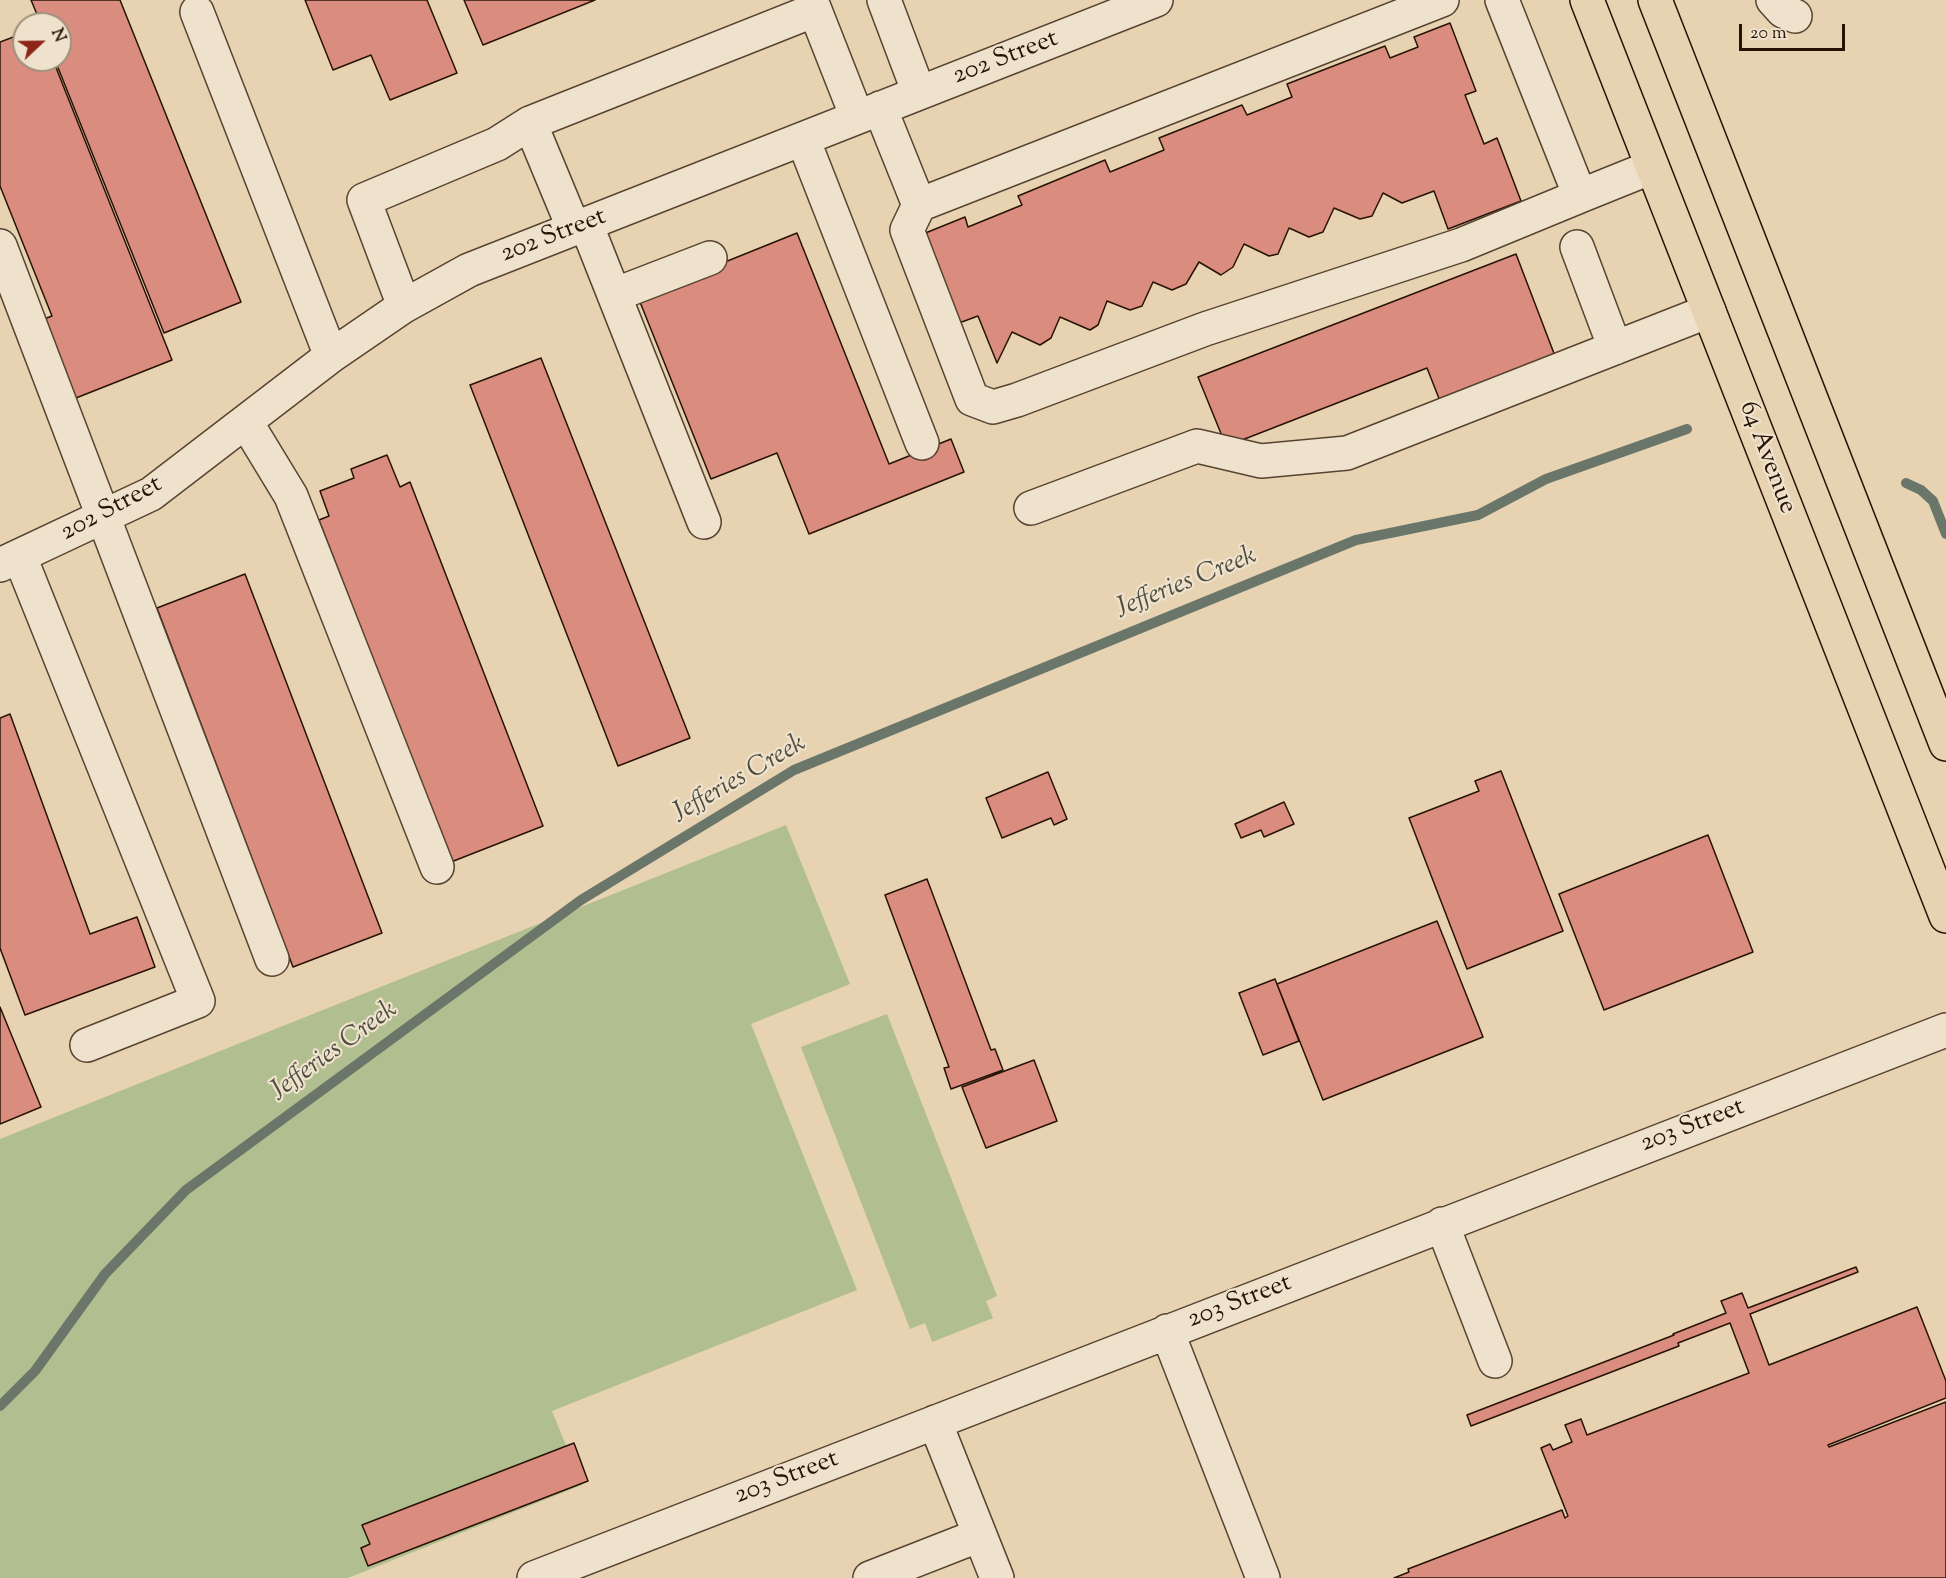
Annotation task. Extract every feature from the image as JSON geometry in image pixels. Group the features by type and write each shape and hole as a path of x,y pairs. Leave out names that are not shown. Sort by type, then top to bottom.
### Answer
{"main road":[{"name":"64 Avenue","path":"1587,0 1946,916"},
{"path":"1655,0 1946,744"}],"street":[{"path":"884,0 920,93"},
{"name":"202 Street","path":"10,561 151,494 332,356 404,306 469,270 1156,0"},
{"path":"1442,0 919,205 907,230 972,399 993,407 1017,400 1205,329 1461,245 1652,167"},
{"path":"1502,0 1580,196"},
{"path":"404,306 364,200 497,144 530,123 813,5 868,113 919,205"},
{"path":"197,12 332,356"},
{"path":"530,123 614,295 704,522"},
{"path":"803,139 922,442"},
{"path":"0,246 272,959"},
{"path":"1577,248 1615,348"},
{"path":"614,295 710,258"},
{"path":"1031,508 1197,446 1261,462 1347,453 1709,311"},
{"path":"246,422 291,496 436,867"},
{"path":"10,561 198,1001 87,1045"},
{"name":"203 Street","path":"534,1578 1946,1030"},
{"path":"1442,1224 1495,1361"},
{"path":"1167,1331 1263,1578"},
{"path":"934,1422 997,1578"},
{"path":"870,1578 980,1535"}],"green space":[{"path":"786,825 850,984 751,1024 857,1290 552,1411 582,1485 348,1578 0,1578 0,1139"},
{"path":"887,1014 997,1296 986,1301 993,1318 932,1342 925,1323 910,1329 801,1047"}],"building":[{"path":"31,0 120,0 241,302 164,333 60,72 72,72 72,12 36,12"},
{"path":"305,0 427,0 457,73 390,100 371,55 333,70"},
{"path":"464,0 595,0 483,45"},
{"path":"1450,23 1476,91 1465,95 1484,144 1497,138 1521,201 1448,229 1434,191 1402,203 1383,193 1372,216 1360,219 1334,208 1323,232 1309,237 1289,228 1278,254 1269,256 1244,244 1233,267 1221,275 1199,262 1186,284 1172,290 1153,282 1142,306 1130,310 1107,301 1098,325 1090,330 1060,317 1051,338 1040,345 1012,332 997,363 978,316 959,323 923,234 965,217 968,227 1022,205 1018,196 1105,160 1110,172 1164,150 1159,138 1242,105 1247,115 1292,97 1287,84 1385,46 1390,58 1418,47 1414,37"},
{"path":"12,38 12,72 58,72 172,360 76,398 44,319 52,316 0,186 0,42"},
{"path":"797,233 889,464 951,439 964,472 809,534 777,453 711,479 638,297"},
{"path":"1516,254 1555,356 1440,401 1427,368 1242,440 1222,436 1198,377"},
{"path":"541,358 690,738 618,766 470,385"},
{"path":"387,455 400,487 410,482 543,826 451,862 319,520 329,516 320,491 354,478 351,469"},
{"path":"245,574 382,933 293,967 157,608"},
{"path":"10,714 90,934 137,917 155,967 25,1015 0,948 0,718"},
{"path":"1501,771 1563,931 1467,969 1409,818 1479,791 1475,781"},
{"path":"1048,772 1067,819 1054,825 1051,818 1002,838 986,798"},
{"path":"1284,802 1294,824 1264,837 1261,830 1241,838 1235,824"},
{"path":"1708,835 1753,952 1604,1010 1559,894"},
{"path":"927,879 991,1050 995,1049 1003,1070 951,1089 944,1068 949,1067 885,895"},
{"path":"1437,921 1483,1037 1323,1100 1277,984"},
{"path":"1275,979 1299,1041 1263,1055 1239,993"},
{"path":"0,1007 41,1107 0,1124"},
{"path":"1034,1060 1057,1121 986,1148 962,1087"},
{"path":"1856,1267 1858,1272 1750,1314 1769,1365 1917,1307 1946,1381 1946,1398 1828,1445 1829,1447 1946,1402 1946,1578 1394,1578 1409,1572 1408,1569 1562,1510 1565,1518 1568,1516 1541,1448 1550,1444 1553,1450 1572,1442 1565,1425 1581,1419 1587,1435 1749,1373 1730,1323 1678,1343 1679,1346 1471,1426 1467,1415 1726,1313 1721,1301 1742,1293 1748,1308"},
{"path":"574,1443 588,1481 368,1566 361,1548 370,1544 362,1525"}],"waterway":[{"name":"Jefferies Creek","path":"0,1406 35,1371 105,1274 186,1190 581,900 794,770 1356,540 1478,515 1546,479 1687,429"},
{"path":"1906,483 1921,490 1933,501 1946,534"}]}
